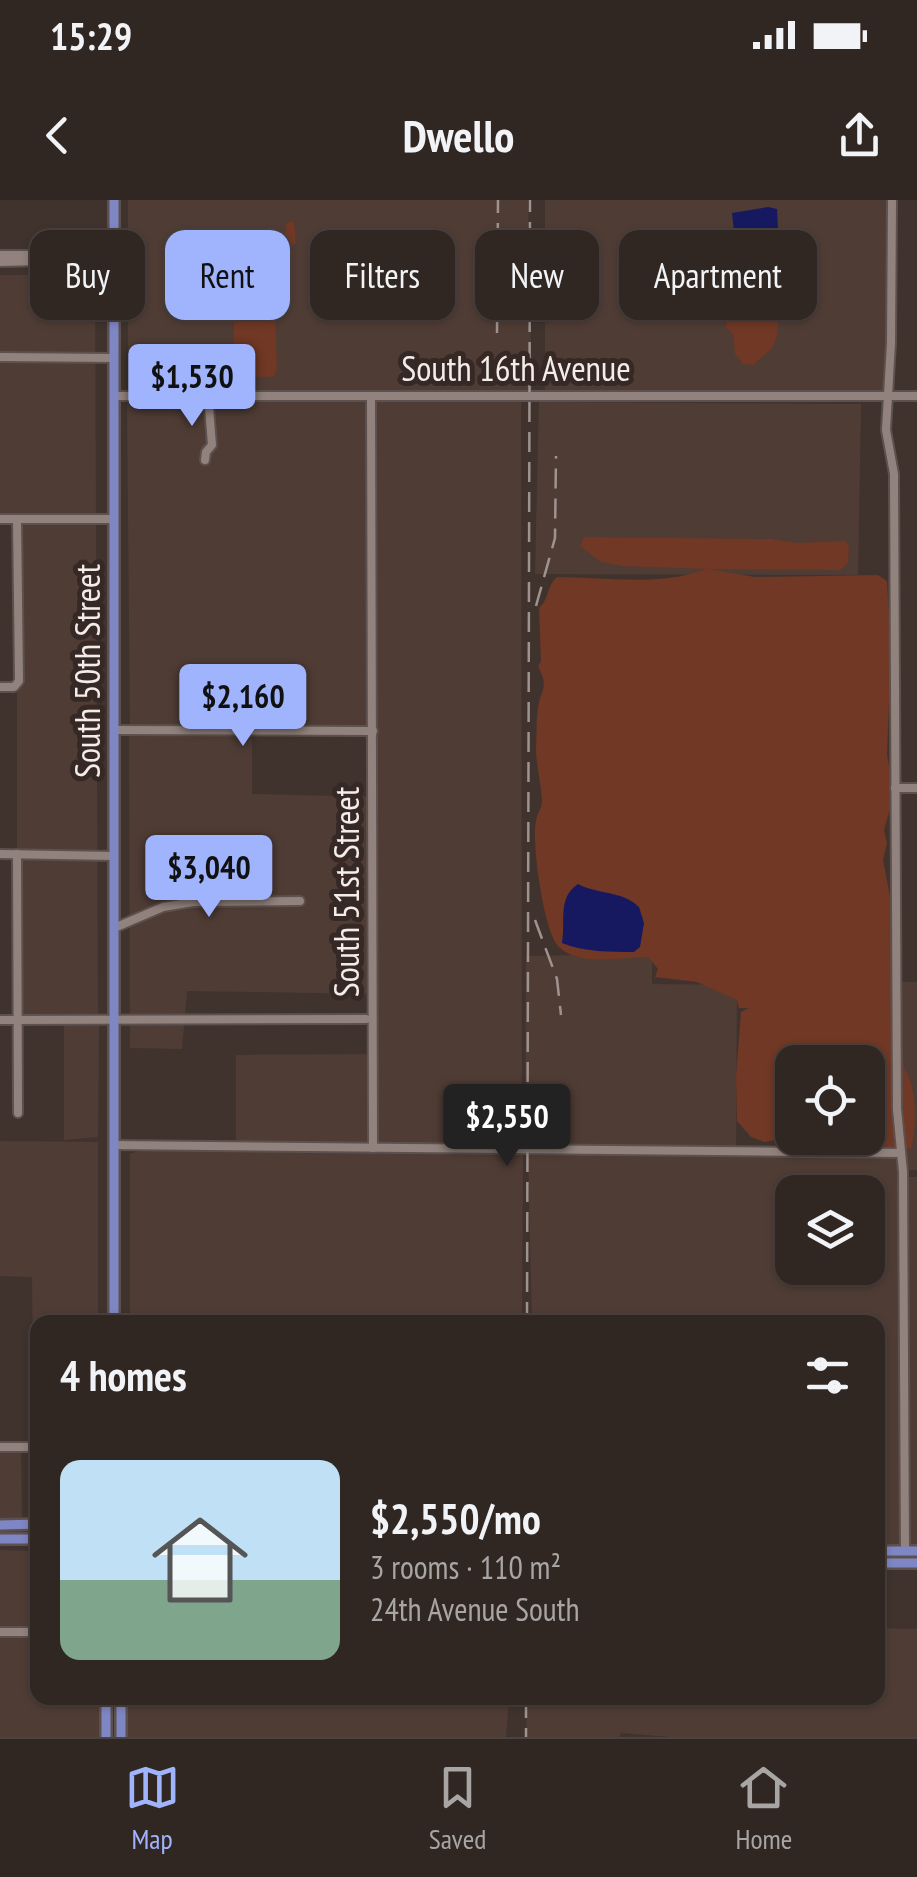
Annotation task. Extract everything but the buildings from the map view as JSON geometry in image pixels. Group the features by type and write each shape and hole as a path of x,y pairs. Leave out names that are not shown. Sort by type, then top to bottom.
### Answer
{"main road":[{"name":"South 50th Street","path":"114,200 114,230"},
{"name":"South 50th Street","path":"114,320 114,1315"},
{"path":"0,1525 30,1524"},
{"path":"0,1540 30,1540"},
{"path":"885,1557 917,1551"},
{"path":"885,1558 917,1563"},
{"path":"106,1705 106,1737"},
{"path":"121,1705 121,1737"}],"street":[{"path":"892,200 892,343 886,430 894,474 896,1109 903,1172 904,1551"},
{"path":"0,258 30,260"},
{"path":"0,357 114,358"},
{"name":"South 16th Avenue","path":"114,396 917,396"},
{"path":"205,460 212,445 208,396"},
{"name":"South 51st Street","path":"370,396 373,1148"},
{"path":"0,519 114,519"},
{"path":"0,686 14,686 20,680 18,519"},
{"path":"114,730 373,731"},
{"path":"895,788 917,788"},
{"path":"0,854 114,856"},
{"path":"17,854 18,1113"},
{"path":"114,928 163,907 192,902 300,901"},
{"path":"0,1020 366,1020"},
{"path":"114,1146 901,1153"},
{"path":"903,1172 917,1173"},
{"path":"0,1447 30,1447"},
{"path":"0,1632 30,1632"}],"shaded area":[{"path":"128,200 528,200 529,230 475,230 475,320 531,320 532,391 128,392 128,320 145,320 145,230 128,230"},
{"path":"545,200 888,200 888,341 883,394 545,393 545,320 599,320 599,230 545,230"},
{"path":"777,209 778,230 734,230 732,213"},
{"path":"294,222 296,243 290,247 290,230 285,225"},
{"path":"0,275 30,275 30,320 95,320 98,1017 17,1020 17,513 0,513"},
{"path":"233,320 275,320 277,369 273,377 238,376"},
{"path":"726,320 778,320 772,348 753,365 743,364 735,354 733,334 726,328"},
{"path":"201,397 369,397 371,728 130,724 127,403"},
{"path":"372,397 521,398 522,1150 376,1147 373,994 187,991 182,1049 130,1048 129,736 252,735 252,794 372,797"},
{"path":"539,402 861,404 858,575 535,574"},
{"path":"584,537 845,541 849,546 848,563 840,570 707,569 755,577 878,575 887,581 891,649 887,755 891,776 883,860 890,896 904,1068 915,1107 911,1149 885,1147 885,1045 775,1045 775,1140 765,1142 751,1137 737,1121 741,1012 749,1008 739,1008 737,1000 697,982 655,977 658,969 648,957 578,957 559,947 554,938 544,907 535,848 542,800 536,753 537,718 544,685 538,666 539,608 557,577 652,579 706,569 601,562 580,546"},
{"path":"578,884 625,898 639,907 644,923 640,947 634,952 607,952 562,943 565,903"},
{"path":"652,954 652,984 737,985 736,1150 525,1149 526,956"},
{"path":"881,982 917,982 917,1170 905,1170"},
{"path":"64,1024 99,1025 98,1137 64,1140"},
{"path":"371,1054 371,1146 236,1145 236,1055"},
{"path":"0,1141 98,1142 98,1315 32,1315 32,1277 0,1276"},
{"path":"374,1149 523,1155 522,1315 130,1315 130,1154 141,1150"},
{"path":"528,1154 896,1155 901,1171 901,1547 885,1547 885,1315 532,1315"},
{"path":"907,1177 917,1177 917,1553 907,1553"},
{"path":"0,1447 21,1447 22,1517 0,1519"},
{"path":"0,1550 30,1551 30,1705 106,1705 106,1737 0,1737"},
{"path":"885,1628 917,1629 917,1737 671,1737 621,1733 619,1737 526,1737 527,1705 885,1705"},
{"path":"124,1705 508,1705 506,1737 124,1737"}],"railway":[{"path":"497,333 498,200"},
{"path":"527,1315 530,200"},
{"path":"536,606 555,538 556,456"},
{"path":"535,920 557,979 561,1015"},
{"path":"561,1112 561,1130"},
{"path":"526,1705 526,1737"}]}
